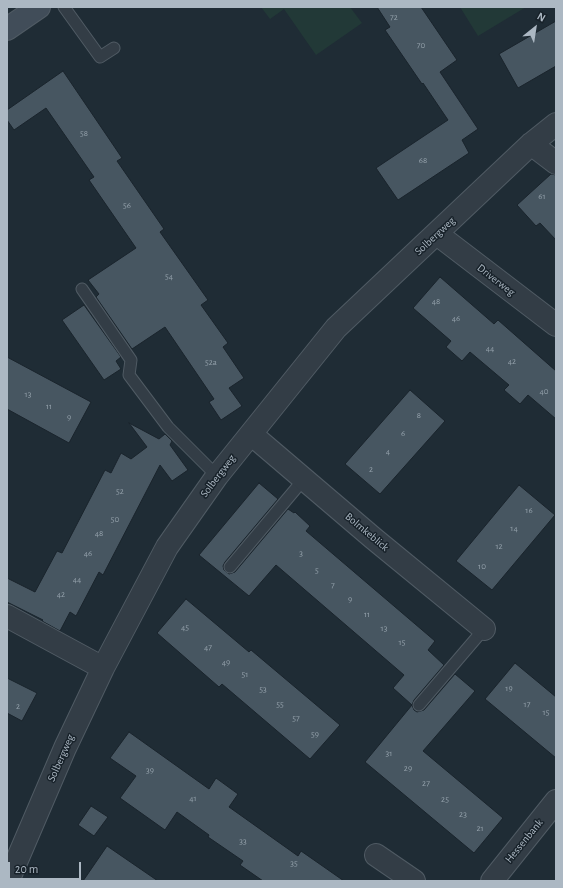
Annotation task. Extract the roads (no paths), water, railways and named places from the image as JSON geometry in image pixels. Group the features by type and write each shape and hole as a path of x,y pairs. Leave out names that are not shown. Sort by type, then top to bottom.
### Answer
{"main road":[{"path":"7,29 39,7"}],"street":[{"name":"Solbergweg","path":"8,881 65,748 103,668 167,547 217,476 336,328 531,144 556,124"},
{"path":"531,144 556,163"},
{"name":"Driverweg","path":"437,234 556,325"},
{"name":"Bolmkeblick","path":"251,434 484,629"},
{"path":"7,616 103,668"},
{"name":"Hessenbank","path":"492,881 556,801"},
{"path":"376,855 414,881"}],"lane":[{"path":"64,7 100,58 114,48"},
{"path":"82,289 131,360 129,375 168,427 217,476"},
{"path":"230,568 304,479"},
{"path":"419,705 484,629"}]}
